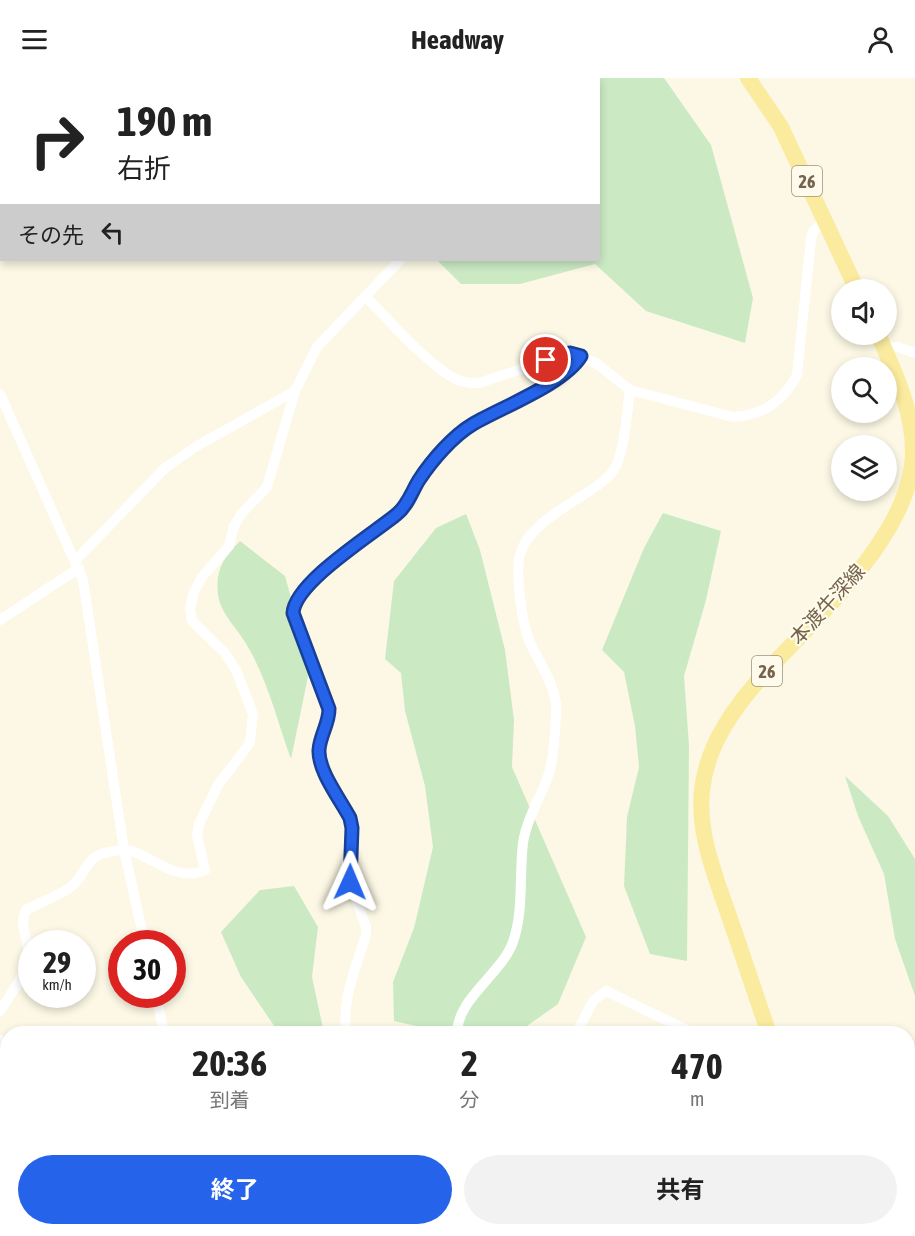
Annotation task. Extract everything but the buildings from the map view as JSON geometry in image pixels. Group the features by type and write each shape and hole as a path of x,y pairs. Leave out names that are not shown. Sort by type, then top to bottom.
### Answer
{"main road":[{"name":"26","path":"748,78 781,127 852,279"},
{"name":"本渡牛深線","path":"766,1026 711,862 702,816 702,791 706,770 727,721 748,692 876,549 904,500 913,451 911,428 897,378 882,345"}],"street":[{"path":"366,297 423,353 453,378 466,383 478,383 570,353 596,363 630,390 733,417 749,416 778,403 789,390 797,375 811,239 813,231 826,221"},
{"path":"0,1011 28,963 29,950 22,923 26,910 69,888 77,881 87,862 96,856 124,850 178,872 194,875 205,870 197,835 199,824 218,785 250,743 253,714 236,670 224,652 192,621 190,608 202,577 229,546 234,526 242,513 267,487 294,391 317,347 399,261"},
{"path":"891,345 915,353"},
{"path":"346,1026 346,1005 366,935 366,927 350,882 352,828 350,818 319,760 321,738 329,720 329,709 293,613 294,606 303,590 360,540 404,508 419,480 460,434 473,424 530,394 571,367 581,356"},
{"path":"457,1026 467,1005 504,959 512,943 522,891 523,842 532,811 551,767 557,712 547,675 528,638 521,592 520,553 544,522 616,468 630,390"},
{"path":"0,620 77,565 165,468 197,446 294,391"},
{"path":"0,394 83,580 124,850 141,930"},
{"path":"580,1026 592,1000 606,992 678,1026"},
{"path":"159,1008 162,1026"}],"green space":[{"path":"600,78 664,78 711,145 753,298 745,343 646,311 595,264 520,284 461,284 438,261 600,261"},
{"path":"663,513 721,531 706,600 684,676 689,746 687,961 650,954 624,886 627,817 639,767 635,726 624,672 602,650 644,548"},
{"path":"466,514 480,550 505,650 514,720 512,767 586,937 558,1004 527,1026 416,1026 394,1021 393,982 414,928 433,847 425,786 405,711 401,673 385,659 394,581 436,528"},
{"path":"240,541 285,576 310,667 291,759 260,670 219,601 217,585 219,571 225,558"},
{"path":"845,776 888,816 915,859 915,996 895,939 884,874 858,816"},
{"path":"294,886 318,927 312,977 322,1026 274,1026 241,977 221,932 260,890"}],"route":[{"path":"350,882 352,828 350,818 319,760 321,738 329,720 329,709 293,613 294,606 303,590 360,540 404,508 419,480 431,464 460,434 473,424 504,410 530,394 571,367 581,356 570,353 546,360"}]}
